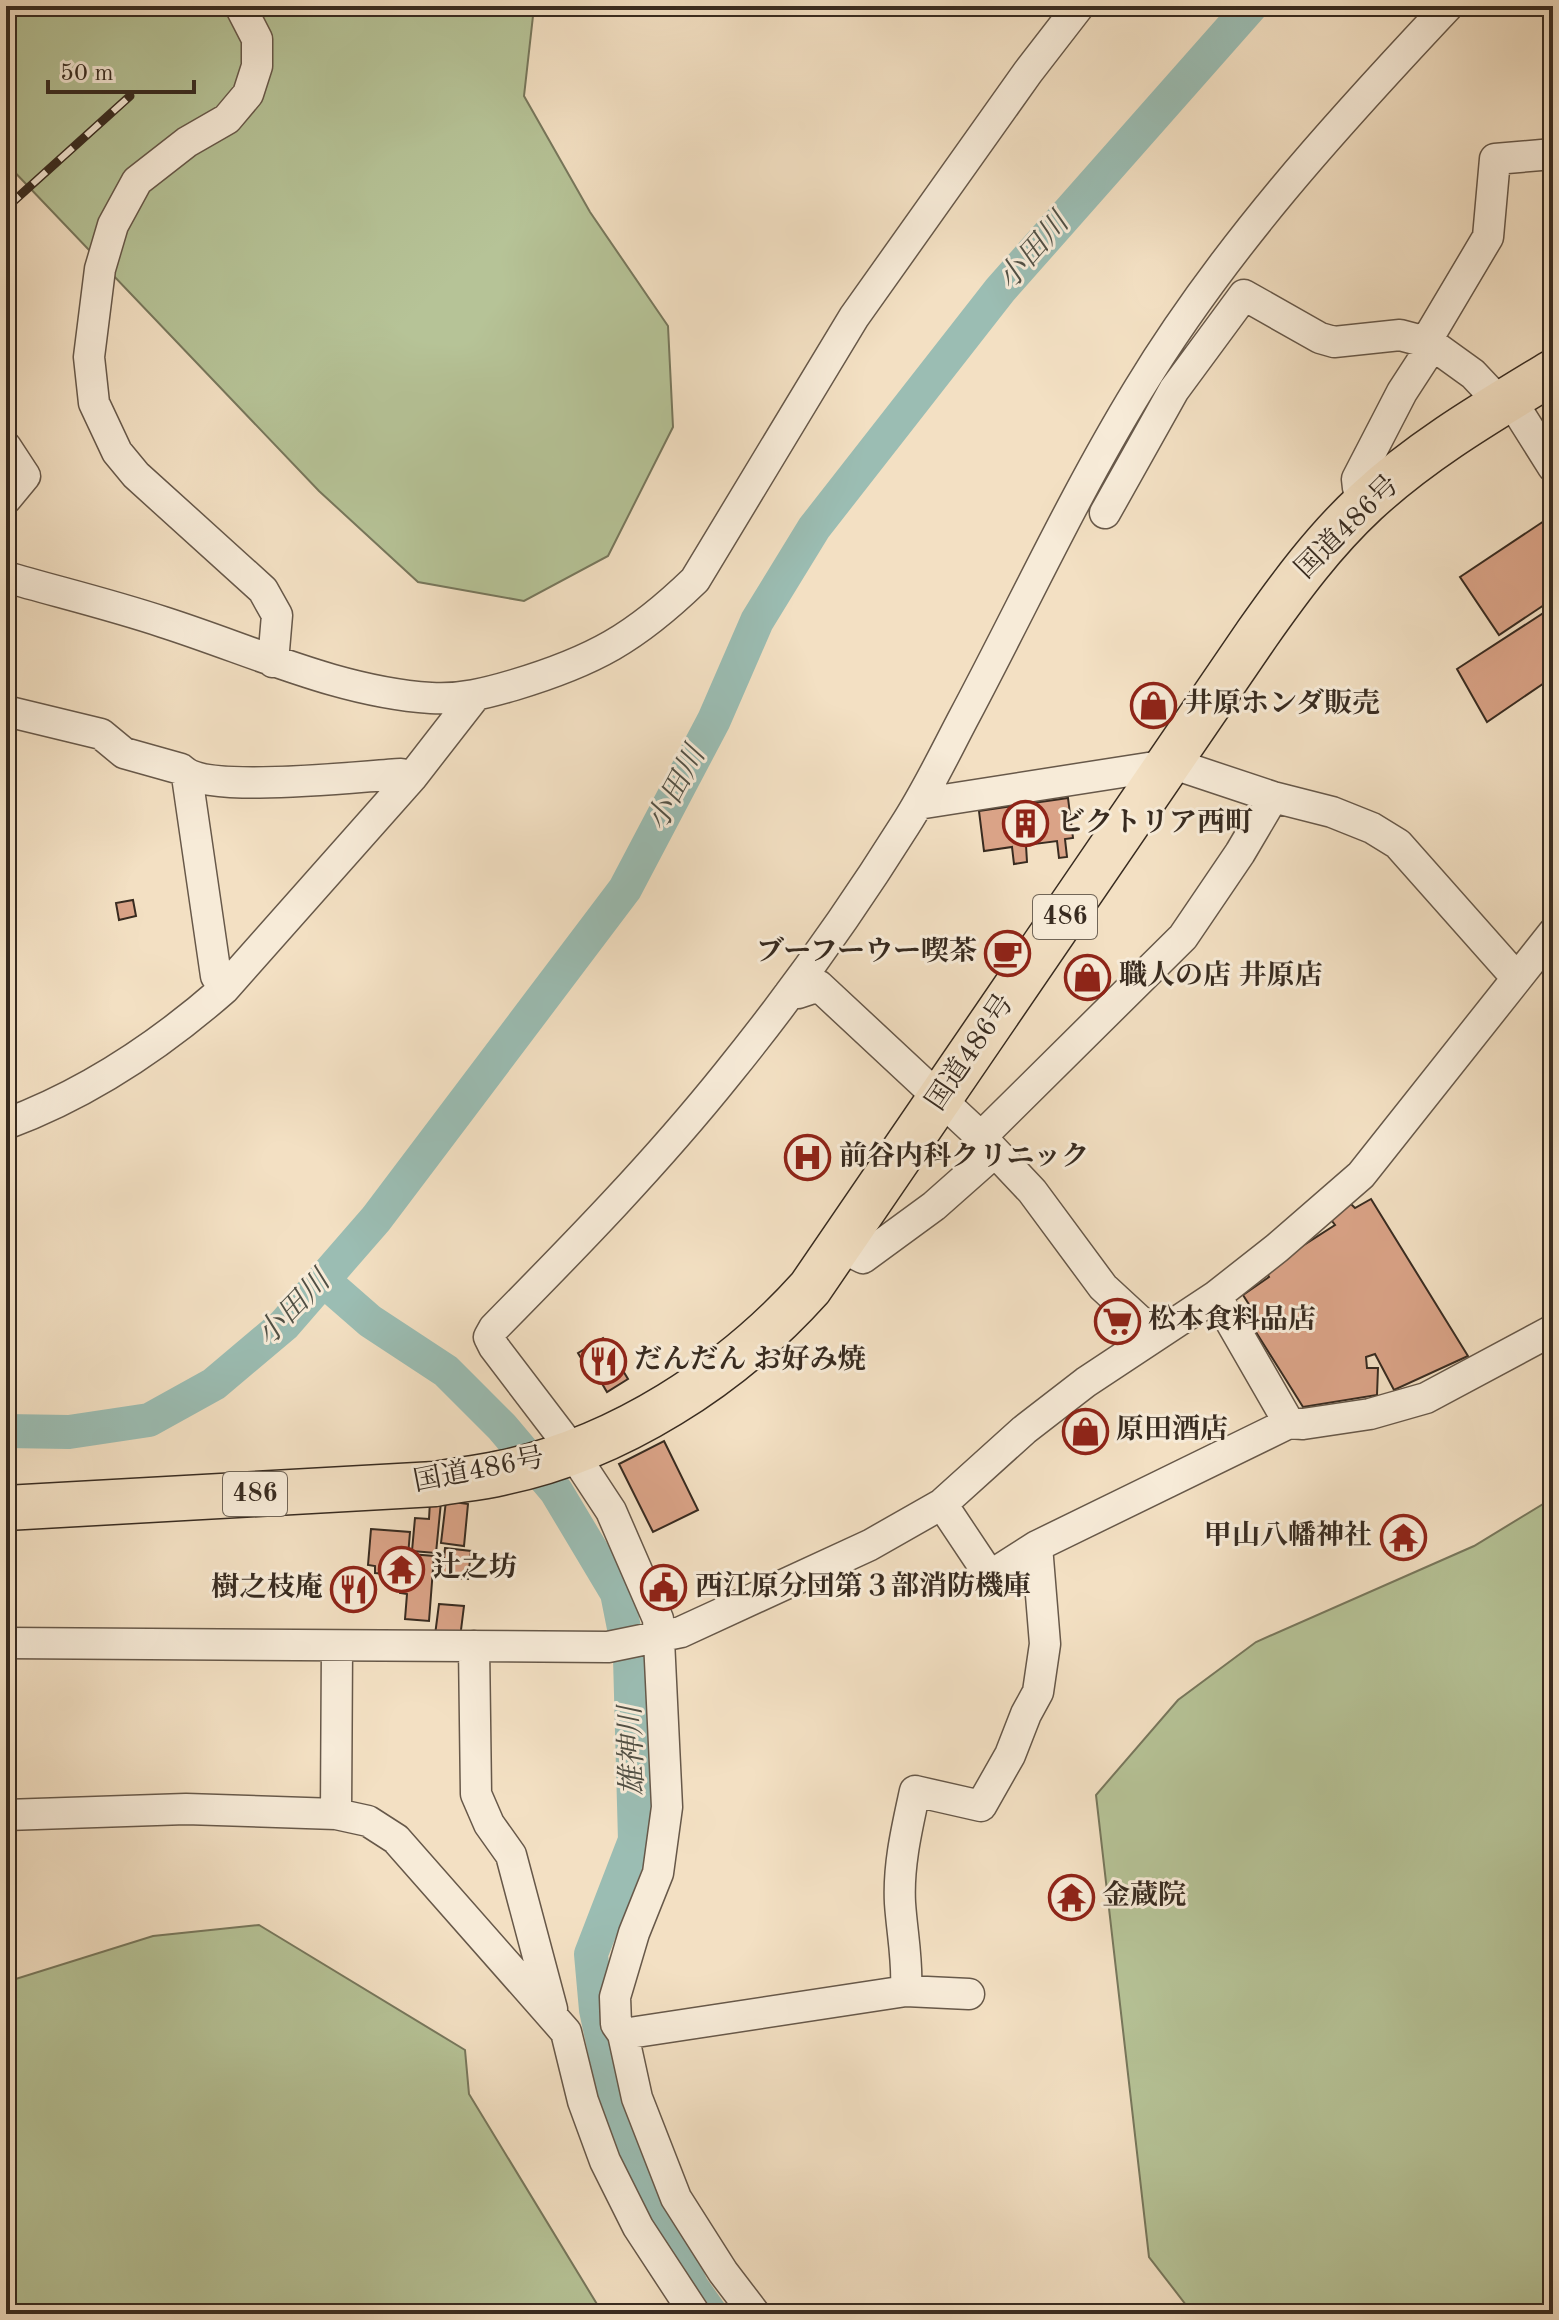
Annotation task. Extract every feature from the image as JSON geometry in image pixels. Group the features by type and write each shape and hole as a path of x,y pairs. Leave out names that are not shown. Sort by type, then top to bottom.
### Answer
{"highway":[{"name":"国道486号","path":"6,1508 435,1484 503,1473 567,1454 650,1416 718,1374 783,1319 841,1247 1292,584 1332,536 1367,500 1427,453 1553,372"}],"street":[{"path":"240,6 257,39 257,66 248,94 227,119 187,142 137,181 113,225 100,269 89,357 94,403 117,452 136,475 263,590 277,615 273,662"},
{"path":"6,577 164,622 273,662 361,687 431,698 475,696 572,667 616,645 665,609 695,580 854,317 1028,72 1079,6"},
{"path":"755,2314 723,2272 676,2198 637,2098 616,2028 615,1997 634,1933 658,1873 667,1807 655,1638 658,1619 611,1511 567,1454 489,1337 494,1328 675,1136 728,1074 790,993 855,902 918,804 1083,486 1138,390 1186,316 1293,175 1448,6"},
{"path":"1367,500 1358,488 1357,479 1402,392 1428,352 1431,333 1488,237 1495,159 1553,154"},
{"path":"1105,513 1174,390 1241,292 1244,259 1251,242 1250,230"},
{"path":"1241,292 1320,338 1334,342 1400,335 1430,343 1519,413 1553,467"},
{"path":"1186,316 1241,292"},
{"path":"6,447 25,476 6,499"},
{"path":"1083,486 1139,456"},
{"path":"6,1124 37,1113 91,1086 194,1015 224,989 412,777 475,696"},
{"path":"9,717 101,734 124,753 181,769 187,776 216,976 224,989"},
{"path":"918,804 1148,768 1180,766 1273,797 1332,812 1372,828 1398,844 1516,977"},
{"path":"187,776 233,784 401,774 412,777"},
{"path":"841,1247 863,1258 934,1206 1183,937 1240,853 1273,797"},
{"path":"6,1643 608,1647 681,1632 870,1545 942,1504 1024,1430 1086,1382 1216,1296 1277,1248 1361,1175 1553,933"},
{"path":"790,993 819,986 940,1099 1032,1191 1074,1252 1103,1287 1155,1335"},
{"path":"1216,1296 1289,1423"},
{"path":"942,1504 990,1576 1037,1546 1289,1423 1303,1424 1370,1414 1426,1398 1553,1330"},
{"path":"906,1991 908,1965 900,1902 901,1856 915,1791 981,1806 1010,1755 1038,1692 1045,1644 1037,1546"},
{"path":"336,1814 337,1646"},
{"path":"474,1646 476,1794 489,1824 511,1855 583,2101 605,2161 638,2227 695,2314"},
{"path":"6,1815 186,1809 336,1814 368,1821 396,1839 563,2025 616,2028 906,1991 969,1994"}],"green space":[{"path":"6,6 542,6 533,16 524,96 590,212 668,326 673,427 608,556 524,601 418,582 319,491 6,163"},
{"path":"1553,1498 1553,2314 1193,2314 1149,2257 1096,1795 1178,1700 1256,1642 1474,1546"},
{"path":"259,1925 465,2050 469,2094 603,2314 6,2314 6,1982 153,1936"}],"building":[{"path":"1553,515 1553,599 1499,635 1460,577"},
{"path":"1545,612 1550,621 1553,619 1553,677 1487,722 1457,669"},
{"name":"ビクトリア西町","path":"1068,798 1073,838 1065,839 1067,857 1059,858 1057,841 1026,845 1027,862 1014,864 1012,847 984,851 979,811"},
{"path":"133,900 136,916 119,920 116,903"},
{"path":"1371,1199 1468,1356 1394,1390 1375,1354 1366,1357 1367,1368 1378,1368 1377,1395 1303,1407 1254,1329 1262,1325 1243,1295 1269,1277 1265,1270 1335,1225 1329,1217 1351,1204 1355,1208"},
{"path":"603,1338 628,1379 607,1392 591,1365 587,1368 578,1353"},
{"path":"664,1441 698,1510 653,1532 619,1464"},
{"path":"430,1501 441,1502 436,1553 412,1551 415,1518 429,1519"},
{"path":"446,1501 468,1504 464,1546 441,1543"},
{"path":"371,1529 410,1532 407,1568 398,1567 397,1575 375,1573 375,1566 368,1565"},
{"path":"445,1548 471,1551 468,1579 442,1577"},
{"path":"410,1554 434,1556 429,1621 405,1619 407,1594 400,1593 401,1576 408,1576"},
{"name":"西江原分団第３部消防機庫","path":"660,1569 677,1600 667,1606 650,1575"},
{"path":"439,1604 464,1606 460,1638 435,1635"}],"waterway":[{"name":"小田川","path":"6,1431 69,1432 149,1420 214,1384 284,1325 376,1219 625,889 714,720 757,621 814,528 1000,290 1251,6"},
{"name":"雄神川","path":"323,1280 370,1321 446,1371 502,1427 556,1491 617,1593 630,1658 635,1840 591,1954 596,2010 615,2098 632,2150 692,2287 711,2314"}],"railway":[{"path":"6,208 130,96"}],"place":[{"name":"井原ホンダ販売","path":"1154,705"},
{"name":"ビクトリア西町","path":"1026,824"},
{"name":"ブーフーウー喫茶","path":"1008,953"},
{"name":"職人の店 井原店","path":"1088,977"},
{"name":"前谷内科クリニック","path":"808,1158"},
{"name":"松本食料品店","path":"1117,1321"},
{"name":"だんだん お好み焼","path":"603,1361"},
{"name":"原田酒店","path":"1085,1431"},
{"name":"甲山八幡神社","path":"1403,1537"},
{"name":"辻之坊","path":"402,1569"},
{"name":"西江原分団第３部消防機庫","path":"664,1588"},
{"name":"樹之枝庵","path":"354,1589"},
{"name":"金蔵院","path":"1071,1897"}]}
